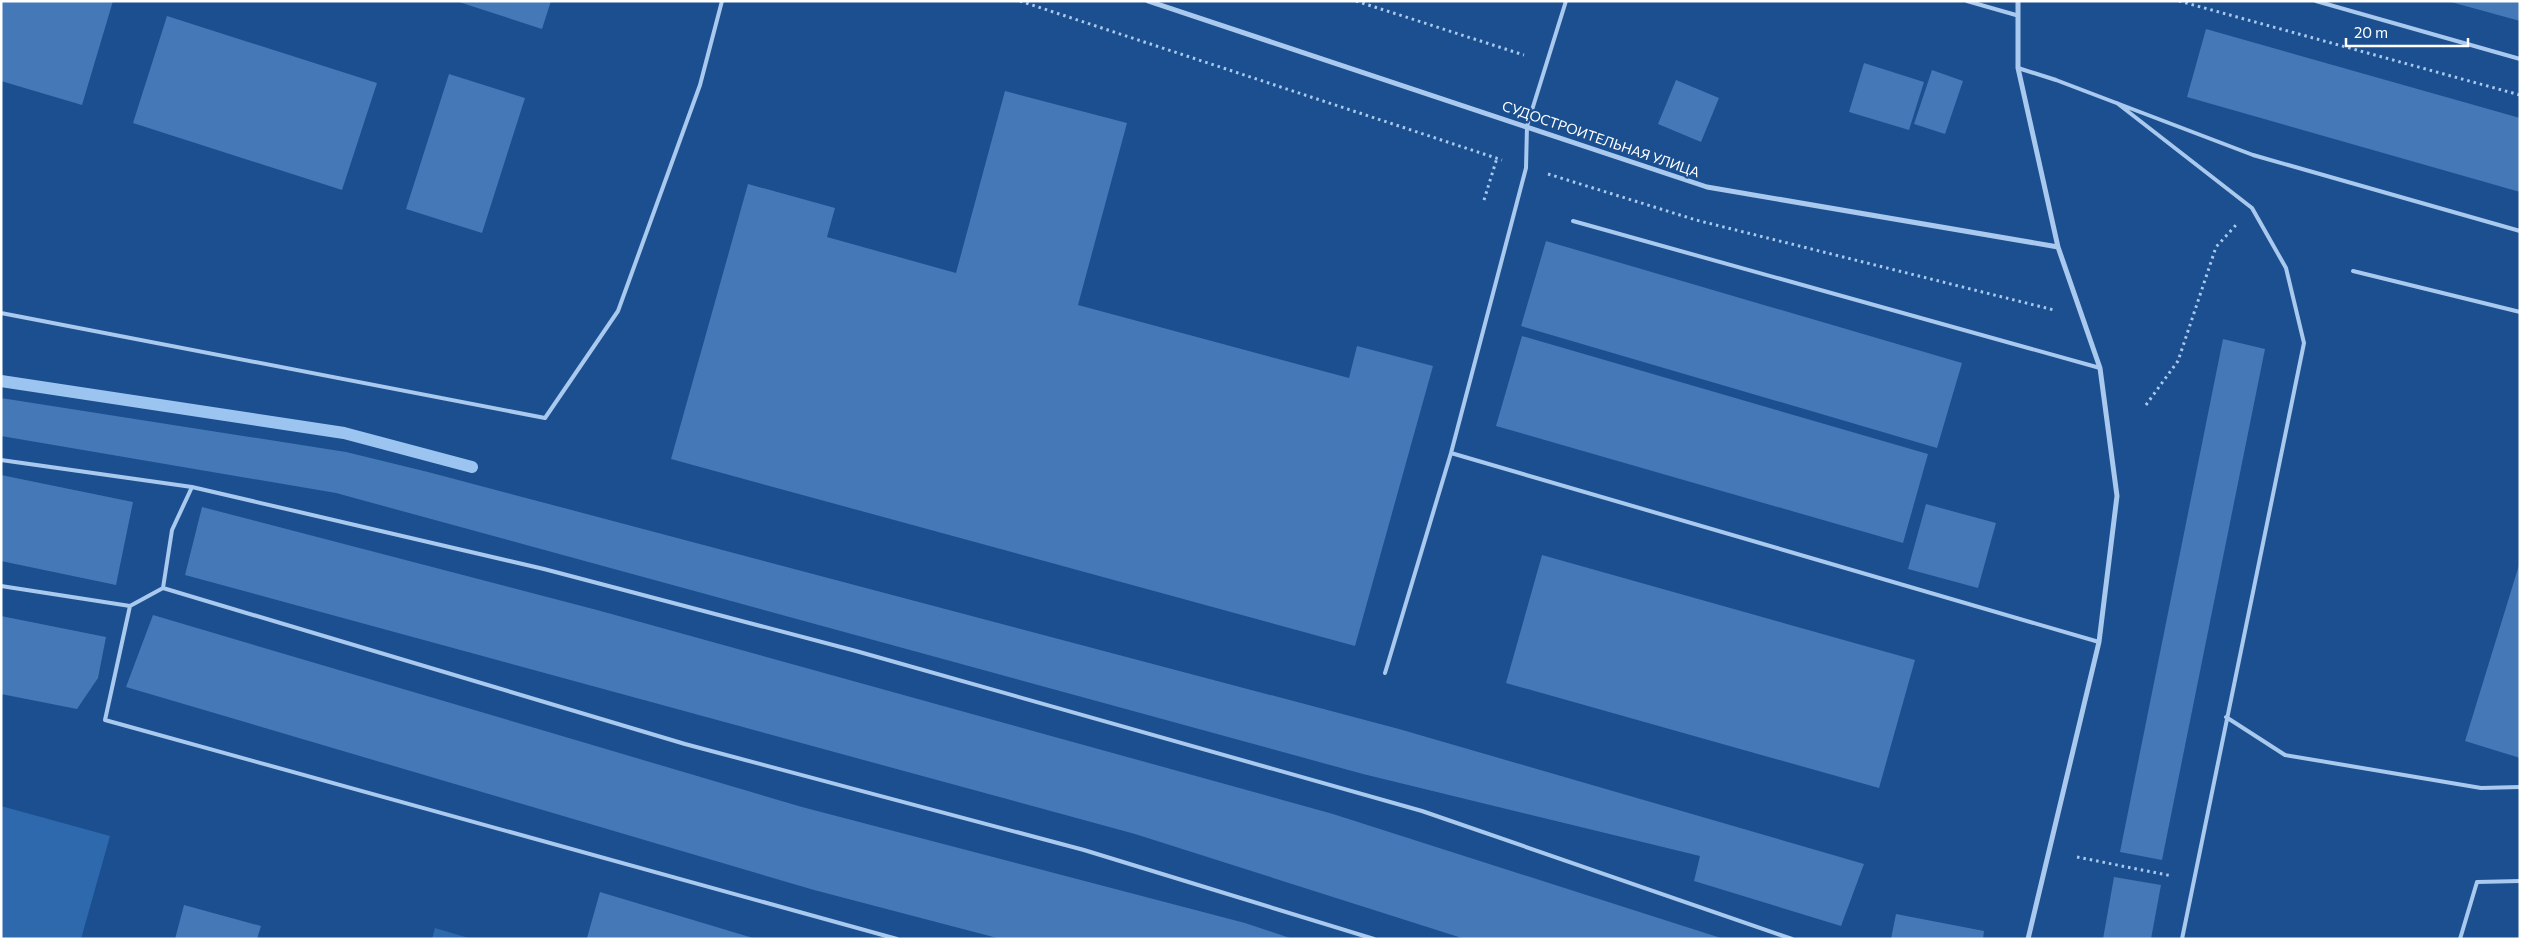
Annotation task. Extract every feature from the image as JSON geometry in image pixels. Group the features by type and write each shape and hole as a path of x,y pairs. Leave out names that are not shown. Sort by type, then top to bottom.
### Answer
{"street":[{"name":"СУДОСТРОИТЕЛЬНАЯ УЛИЦА","path":"1148,1 1707,187 2058,247"},
{"path":"2018,1 2016,15 2018,68 2058,247 2100,368 2116,496 2099,642 2028,939"}],"lane":[{"path":"1,313 545,418 618,311 700,85 722,1"},
{"path":"1385,673 1451,453 1526,168 1527,126 1549,63 1566,1"},
{"path":"1968,1 2016,15"},
{"path":"2316,1 2520,59"},
{"path":"2018,68 2117,103 2253,155 2520,231"},
{"path":"2117,103 2252,208 2286,268 2304,343 2182,939"},
{"path":"1573,221 2100,368"},
{"path":"2353,270 2520,312"},
{"path":"1451,453 2099,642"},
{"path":"1,460 192,487 544,569 875,656 1422,811 1792,939"},
{"path":"163,588 172,530 192,487"},
{"path":"1,586 130,606 163,588 685,744 1084,850 1374,939"},
{"path":"130,606 105,720 896,939"},
{"path":"2226,717 2285,755 2481,788 2520,787"},
{"path":"2460,939 2477,882 2520,881"}],"path":[{"path":"1356,1 1549,63"},
{"path":"2179,1 2520,95"},
{"path":"1484,200 1497,158"},
{"path":"2146,405 2178,361 2216,247 2252,208"},
{"path":"2077,857 2193,880"}],"shaded area":[{"path":"1,806 110,836 81,939 1,939"},
{"path":"435,928 472,939 432,939"}],"building":[{"path":"1,1 113,1 82,105 1,81"},
{"path":"456,1 551,1 542,29"},
{"path":"2520,1 2520,21 2451,2"},
{"path":"167,16 377,83 342,190 133,123"},
{"path":"2206,29 2520,118 2520,192 2187,97"},
{"path":"1864,63 1924,82 1909,130 1849,112"},
{"path":"1932,70 1963,81 1945,134 1914,124"},
{"path":"449,74 525,98 482,233 406,209"},
{"path":"1676,80 1719,98 1701,142 1658,124"},
{"path":"1005,91 1127,123 1078,305 1349,378 1357,346 1433,366 1355,646 671,459 748,184 835,208 827,237 956,273"},
{"path":"1546,241 1962,363 1937,448 1521,326"},
{"path":"1522,336 1928,454 1903,543 1496,426"},
{"path":"2223,339 2265,349 2162,860 2120,852"},
{"path":"1,398 346,452 428,472 1399,729 1864,864 1841,926 1694,881 1700,856 1363,774 336,493 1,436"},
{"path":"1,475 133,502 116,585 1,561"},
{"path":"1926,504 1996,523 1978,588 1908,569"},
{"path":"202,507 597,610 1333,814 1724,939 1465,939 1135,834 185,575"},
{"path":"1542,555 1915,660 1879,788 1506,683"},
{"path":"2520,565 2520,758 2465,741"},
{"path":"153,615 802,807 1245,923 1293,939 1001,939 814,890 126,687"},
{"path":"1,616 106,637 98,678 77,709 1,694"},
{"path":"2114,877 2161,885 2151,939 2103,939"},
{"path":"600,892 753,938 753,939 587,938"},
{"path":"184,905 261,926 257,939 175,939"},
{"path":"1896,914 1984,931 1983,939 1891,939"}],"waterway":[{"path":"1,381 344,433 472,467"}]}
